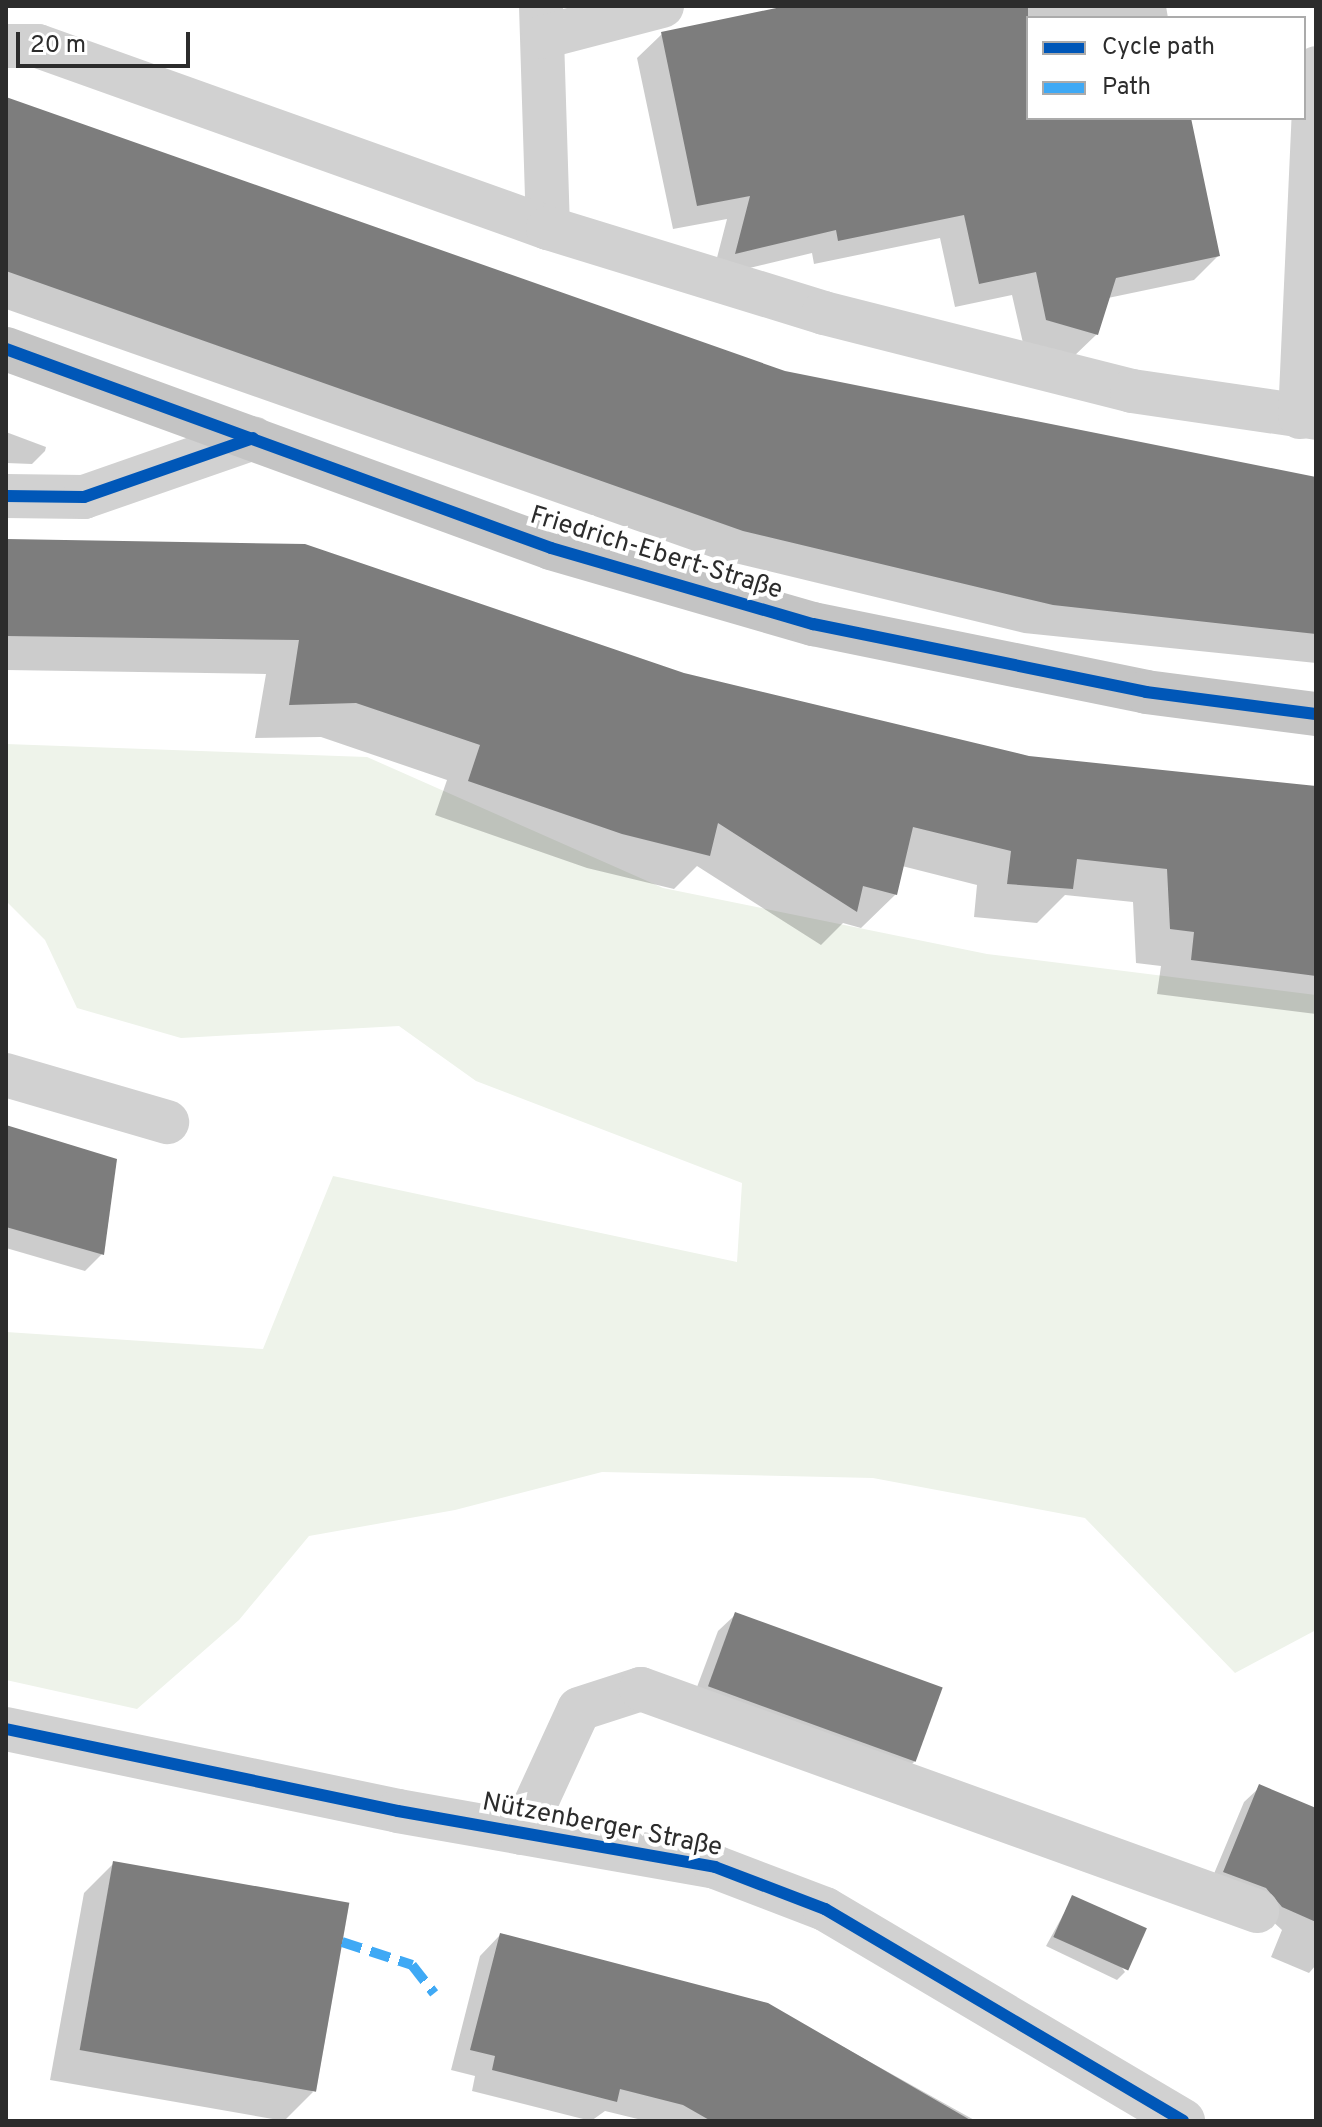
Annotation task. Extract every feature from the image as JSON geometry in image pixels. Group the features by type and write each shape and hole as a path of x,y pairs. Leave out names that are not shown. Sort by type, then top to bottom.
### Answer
{"main road":[{"name":"Friedrich-Ebert-Straße","path":"6,349 551,548 813,624 1146,692 1316,714"}],"street":[{"path":"548,228 542,20 662,6"},
{"path":"6,46 38,46 548,228 824,313 1117,387 1308,418 1316,68"},
{"path":"6,496 84,497 253,438"},
{"path":"6,1075 167,1122"},
{"path":"522,1833 579,1709 641,1689 1257,1911"},
{"name":"Nützenberger Straße","path":"6,1729 522,1833 715,1867 825,1909 1183,2121"}],"shaded area":[{"path":"6,744 367,757 663,888 987,954 1316,995 1316,1630 1235,1673 1085,1518 873,1478 602,1472 455,1510 309,1536 239,1620 137,1709 6,1680 6,1332 263,1349 333,1176 737,1262 742,1183 476,1081 399,1026 181,1038 77,1008 45,940 6,901"}],"building":[{"path":"786,6 1028,6 1026,120 1191,120 1220,256 1116,278 1098,335 1046,320 1036,272 979,284 964,215 838,241 836,230 735,254 750,196 697,206 661,32"},
{"path":"6,97 785,371 1316,477 1316,634 1053,605 743,531 6,271"},
{"path":"6,539 305,544 684,673 1029,756 1316,786 1316,976 1191,960 1194,932 1170,929 1167,869 1077,859 1073,889 1007,884 1011,851 913,827 897,895 863,886 857,912 718,823 710,856 622,834 468,781 480,745 356,703 289,705 299,640 6,636"},
{"path":"6,1125 117,1159 104,1255 6,1227"},
{"path":"735,1612 943,1688 916,1762 708,1686"},
{"path":"1259,1784 1316,1808 1316,1922 1282,1907 1266,1888 1223,1872"},
{"path":"113,1861 349,1903 316,2092 80,2050"},
{"path":"1072,1895 1147,1928 1128,1970 1053,1937"},
{"path":"500,1933 768,2003 972,2121 711,2121 683,2105 620,2089 617,2102 492,2070 495,2056 470,2050"}],"marked path":[{"path":"342,1942 412,1965 434,1993"}],"cycle path":[{"path":"6,349 551,548 813,624 1146,692 1316,714"},
{"path":"6,496 84,497 253,438"},
{"path":"6,1729 398,1811 715,1867 825,1909 1183,2121"}]}
